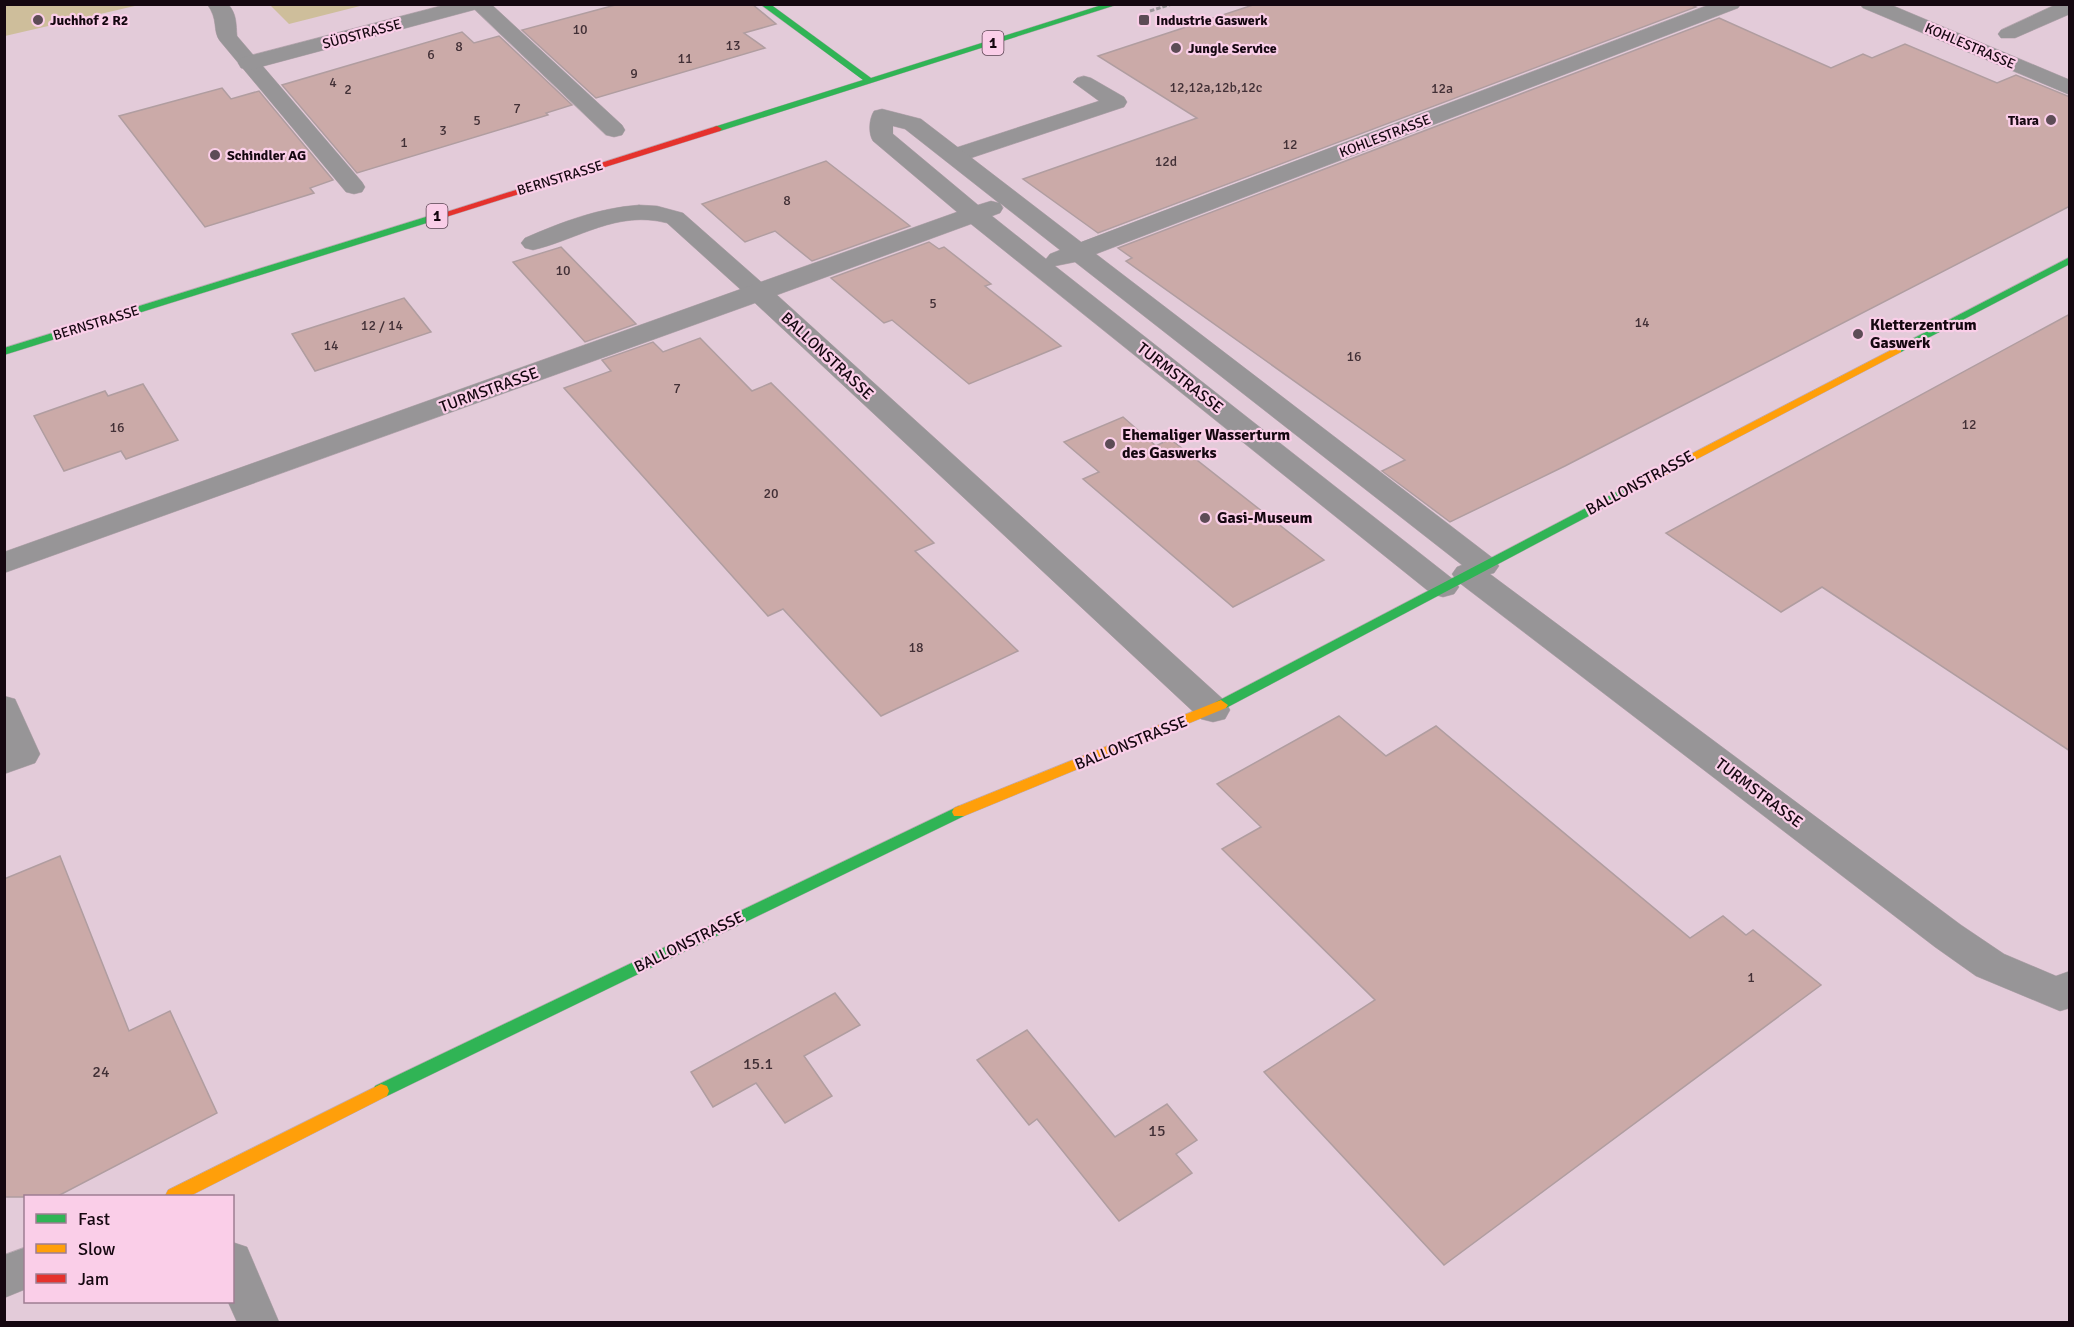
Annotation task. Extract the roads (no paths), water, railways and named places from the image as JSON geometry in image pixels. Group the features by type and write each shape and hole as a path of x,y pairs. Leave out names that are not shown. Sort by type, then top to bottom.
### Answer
{"street":[{"name":"SÜDSTRASSE","path":"249,63 476,4"},
{"path":"764,4 870,81"},
{"name":"BERNSTRASSE","path":"4,352 1115,4"},
{"name":"KOHLESTRASSE","path":"1039,266 1731,4"},
{"name":"KOHLESTRASSE","path":"1870,4 2070,88"},
{"name":"TURMSTRASSE","path":"1465,576 1011,200 913,124 882,116 881,136 1039,266 1465,576 1948,936 1990,965 2065,991"},
{"name":"TURMSTRASSE","path":"4,563 759,293 1011,200"},
{"name":"BALLONSTRASSE","path":"194,1192 345,1109 946,817 1213,710 2070,260"},
{"name":"BALLONSTRASSE","path":"759,293 1213,710"},
{"path":"4,1277 24,1268"}],"lane":[{"path":"218,4 225,13 227,37 354,187"},
{"path":"476,4 614,130"},
{"path":"2008,34 2070,6"},
{"path":"954,156 1116,102 1084,81"},
{"path":"533,243 576,225 626,213 659,212 675,218 759,293"},
{"path":"4,707 23,754 4,762"},
{"path":"234,1265 258,1323"}],"place":[{"name":"Juchhof 2 R2","path":"38,20"},
{"name":"Industrie Gaswerk","path":"1144,20"},
{"name":"Jungle Service","path":"1176,48"},
{"name":"Tiara","path":"2051,120"},
{"name":"Schindler AG","path":"215,155"},
{"name":"Kletterzentrum Gaswerk","path":"1858,334"},
{"name":"Ehemaliger Wasserturm des Gaswerks","path":"1110,444"},
{"name":"Gasi-Museum","path":"1205,518"}]}
